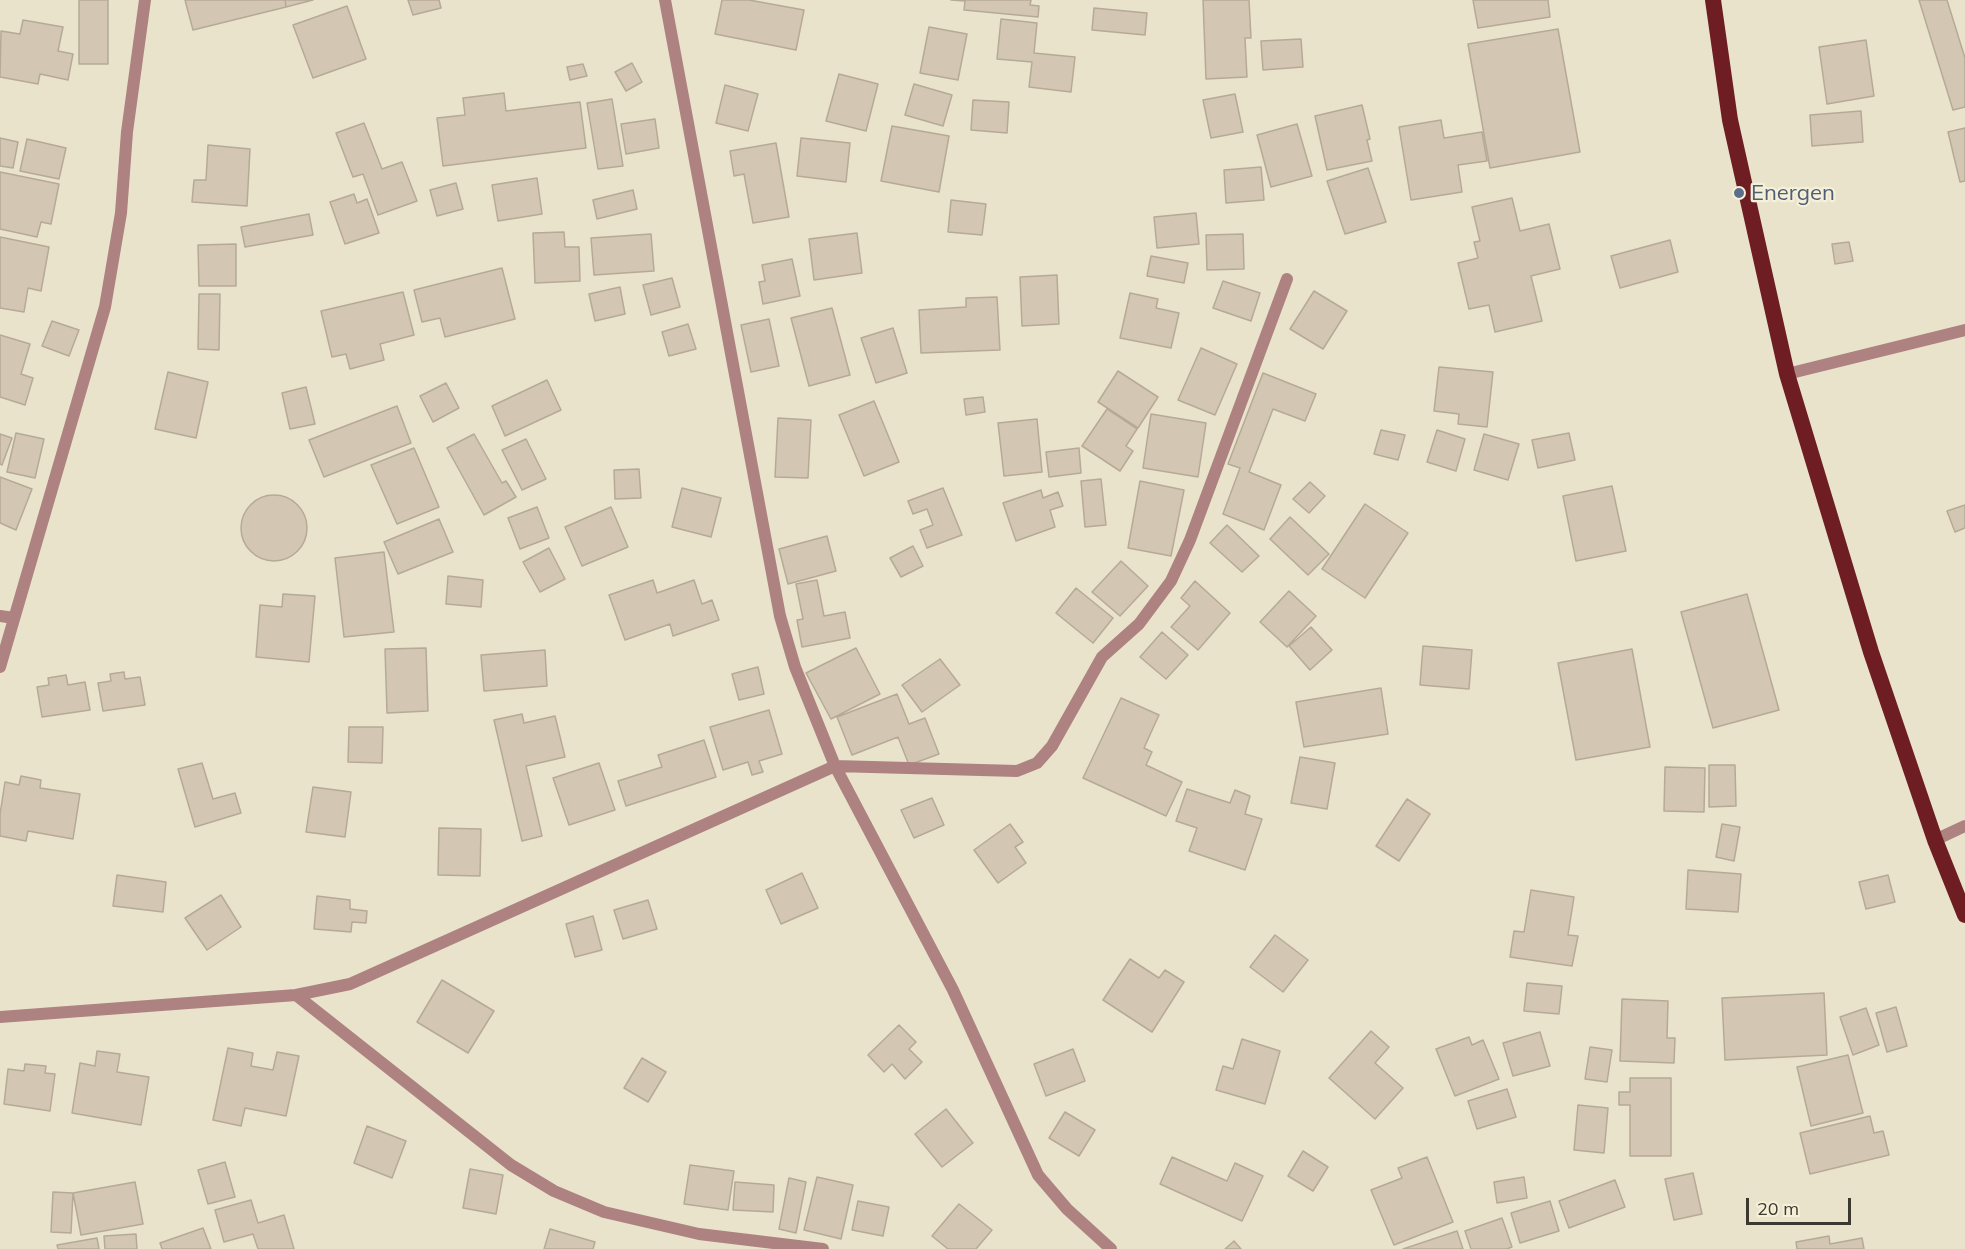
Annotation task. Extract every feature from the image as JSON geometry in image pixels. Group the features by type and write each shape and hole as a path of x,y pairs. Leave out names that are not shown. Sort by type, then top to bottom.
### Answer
{"highway":[{"path":"1713,0 1730,120 1786,374 1870,651 1935,840 1965,915"}],"street":[{"path":"0,667 105,307 122,213 127,132 145,0"},
{"path":"664,0 780,616 795,667 835,766 953,990 1038,1175 1067,1209 1111,1249"},
{"path":"0,1017 296,994 350,984 835,766 1017,771 1038,763 1052,746 1102,657 1139,624 1171,581 1191,540 1287,279"},
{"path":"1786,374 1965,330"},
{"path":"0,616 14,618"},
{"path":"1935,840 1965,826"},
{"path":"296,994 511,1165 554,1191 604,1212 699,1234 823,1249"}],"building":[{"path":"79,0 108,0 108,64 79,64"},
{"path":"185,0 285,0 286,7 193,30"},
{"path":"285,0 313,0 286,7"},
{"path":"408,0 439,0 441,8 413,15"},
{"path":"722,0 749,0 804,10 796,50 715,34"},
{"path":"951,0 1031,0 1030,5 1039,6 1038,17 964,10 965,1"},
{"path":"1203,0 1249,0 1251,38 1245,38 1247,77 1206,79"},
{"path":"1473,0 1548,0 1550,17 1478,28"},
{"path":"1919,0 1947,0 1965,58 1965,107 1953,110"},
{"path":"347,6 366,59 313,78 293,25"},
{"path":"1094,8 1147,13 1145,35 1092,30"},
{"path":"1001,19 1037,23 1034,53 1075,57 1071,92 1029,87 1032,62 997,59"},
{"path":"23,20 63,27 58,51 73,54 68,80 40,74 38,84 0,77 1,31 20,34"},
{"path":"929,27 967,34 958,80 920,73"},
{"path":"1558,29 1580,152 1490,168 1468,44"},
{"path":"1301,39 1303,67 1263,70 1261,41"},
{"path":"1866,40 1874,96 1827,104 1819,47"},
{"path":"632,63 642,82 626,91 615,72"},
{"path":"583,64 587,76 570,80 567,67"},
{"path":"839,74 878,84 866,131 826,121"},
{"path":"914,84 952,95 943,126 905,115"},
{"path":"725,85 758,94 748,131 716,123"},
{"path":"504,93 506,111 580,102 586,148 443,166 437,118 465,115 463,98"},
{"path":"1235,94 1243,132 1211,138 1203,100"},
{"path":"612,99 623,166 598,169 587,103"},
{"path":"973,100 1009,102 1007,133 971,130"},
{"path":"1362,105 1370,139 1367,140 1372,161 1327,170 1315,116"},
{"path":"1861,111 1863,142 1812,146 1810,115"},
{"path":"655,119 659,148 626,154 621,124"},
{"path":"1441,120 1444,138 1482,132 1487,161 1458,165 1462,192 1411,200 1399,127"},
{"path":"364,123 382,169 402,162 417,201 378,215 363,174 353,177 336,133"},
{"path":"1297,124 1312,176 1271,187 1257,135"},
{"path":"892,126 949,136 939,192 881,181"},
{"path":"1965,128 1965,181 1960,182 1948,132"},
{"path":"0,138 18,142 13,168 0,166"},
{"path":"801,138 850,143 846,182 797,176"},
{"path":"27,139 66,148 59,179 20,171"},
{"path":"776,143 789,217 753,223 744,174 734,176 730,151"},
{"path":"208,145 250,149 247,206 192,202 194,180 206,180"},
{"path":"1261,167 1264,200 1226,203 1224,170"},
{"path":"1368,168 1386,222 1345,234 1327,181"},
{"path":"0,172 59,184 51,224 41,222 37,237 0,229"},
{"path":"537,178 542,214 498,221 492,185"},
{"path":"456,183 463,209 437,216 430,190"},
{"path":"633,190 637,209 597,219 593,200"},
{"path":"354,194 357,203 367,199 379,233 345,244 330,202"},
{"path":"1512,198 1520,231 1549,224 1560,269 1531,276 1542,321 1495,332 1489,305 1469,309 1458,263 1478,258 1474,242 1480,241 1472,207"},
{"path":"951,200 986,204 982,235 948,232"},
{"path":"1196,213 1199,244 1157,248 1154,217"},
{"path":"309,214 313,235 245,247 241,227"},
{"path":"564,232 565,247 579,247 580,281 535,283 533,233"},
{"path":"857,233 862,273 814,280 809,239"},
{"path":"651,234 654,271 594,275 591,238"},
{"path":"1243,234 1244,269 1207,270 1206,235"},
{"path":"0,237 49,247 41,291 28,288 24,312 0,308"},
{"path":"1670,240 1678,272 1620,288 1611,256"},
{"path":"1849,242 1853,261 1835,264 1832,244"},
{"path":"236,244 236,286 199,286 198,245"},
{"path":"1151,256 1188,263 1184,283 1147,276"},
{"path":"792,259 800,296 763,304 759,282 765,281 762,265"},
{"path":"502,268 515,319 445,337 440,318 422,322 414,290"},
{"path":"1057,275 1059,324 1022,326 1020,277"},
{"path":"672,278 680,307 651,315 643,285"},
{"path":"1223,281 1260,293 1251,321 1213,308"},
{"path":"620,287 625,314 595,321 589,294"},
{"path":"1314,291 1347,311 1323,349 1290,329"},
{"path":"403,292 414,335 380,344 384,360 350,369 346,354 332,357 321,311"},
{"path":"1130,293 1158,299 1156,308 1179,313 1171,348 1120,338"},
{"path":"199,294 220,294 219,350 198,349"},
{"path":"997,297 1000,350 921,353 919,310 966,307 966,298"},
{"path":"832,308 850,375 809,386 791,318"},
{"path":"769,319 779,366 751,372 741,325"},
{"path":"52,321 79,330 69,356 42,346"},
{"path":"688,324 696,349 669,356 662,332"},
{"path":"893,328 907,373 876,383 861,338"},
{"path":"0,335 30,344 21,374 33,378 25,405 0,397"},
{"path":"1201,348 1237,364 1215,415 1178,400"},
{"path":"1439,367 1493,372 1487,427 1458,424 1459,414 1434,411"},
{"path":"1118,371 1158,397 1138,428 1098,402"},
{"path":"168,372 208,382 196,438 155,429"},
{"path":"1263,373 1316,394 1305,421 1273,409 1249,472 1281,485 1264,530 1223,514 1240,468 1228,464"},
{"path":"547,380 561,410 505,436 492,406"},
{"path":"446,383 459,408 433,422 420,396"},
{"path":"306,387 315,424 290,429 282,393"},
{"path":"983,397 985,412 966,415 964,399"},
{"path":"874,401 899,462 864,476 839,415"},
{"path":"397,406 411,443 324,477 309,440"},
{"path":"1107,409 1137,429 1126,446 1133,451 1120,471 1082,446"},
{"path":"1151,414 1206,423 1198,477 1143,468"},
{"path":"778,418 811,420 808,478 775,477"},
{"path":"1037,419 1042,472 1004,476 998,423"},
{"path":"1381,430 1405,435 1398,460 1374,454"},
{"path":"1437,430 1465,439 1456,471 1427,462"},
{"path":"16,433 44,439 35,478 7,472"},
{"path":"1569,433 1575,460 1538,468 1532,440"},
{"path":"0,434 12,438 2,465 0,464"},
{"path":"474,434 502,483 506,481 516,497 484,515 447,448"},
{"path":"1484,434 1519,444 1508,480 1474,470"},
{"path":"526,439 546,479 522,490 502,450"},
{"path":"414,448 439,507 397,524 371,465"},
{"path":"1079,448 1081,473 1049,477 1046,452"},
{"path":"639,469 641,498 615,499 614,470"},
{"path":"0,477 32,489 16,530 0,523"},
{"path":"1101,479 1106,525 1085,527 1081,481"},
{"path":"1140,481 1184,490 1171,556 1128,548"},
{"path":"1310,482 1325,496 1309,513 1293,499"},
{"path":"1612,486 1626,551 1576,561 1563,496"},
{"path":"682,488 721,498 711,537 672,527"},
{"path":"943,488 962,535 927,548 920,530 933,525 927,509 913,514 908,501"},
{"path":"1041,490 1043,498 1058,492 1063,506 1050,510 1055,527 1016,541 1003,503"},
{"path":"274,495 287,497 302,510 307,528 305,541 292,556 274,561 261,559 246,546 241,528 243,515 256,500"},
{"path":"1365,504 1408,533 1365,598 1322,569"},
{"path":"1965,505 1965,528 1955,532 1947,511"},
{"path":"537,507 549,538 520,549 508,518"},
{"path":"611,507 628,547 582,566 565,527"},
{"path":"1290,517 1329,554 1308,575 1270,539"},
{"path":"439,519 453,552 398,574 384,542"},
{"path":"1227,525 1259,556 1242,572 1210,543"},
{"path":"827,536 836,571 788,584 779,549"},
{"path":"913,546 923,566 901,577 890,558"},
{"path":"549,548 565,579 540,592 523,562"},
{"path":"384,552 394,632 344,637 335,558"},
{"path":"1121,561 1148,586 1120,616 1092,592"},
{"path":"448,576 483,580 481,607 446,604"},
{"path":"653,580 657,593 694,580 702,604 712,600 719,620 673,636 670,624 625,640 609,595"},
{"path":"817,580 824,616 845,612 850,638 802,647 797,620 803,619 796,584"},
{"path":"1195,581 1230,613 1198,650 1171,627 1190,606 1181,598"},
{"path":"1076,588 1113,618 1093,643 1056,613"},
{"path":"1289,591 1316,616 1287,647 1260,622"},
{"path":"283,594 315,596 309,662 256,657 260,605 282,607"},
{"path":"1747,594 1779,710 1713,728 1681,612"},
{"path":"1311,627 1332,650 1310,670 1289,646"},
{"path":"1162,632 1188,655 1166,679 1140,657"},
{"path":"1423,646 1472,650 1469,689 1420,685"},
{"path":"426,648 428,711 387,713 385,649"},
{"path":"856,648 880,694 831,719 806,673"},
{"path":"1632,649 1650,747 1576,760 1558,663"},
{"path":"545,650 547,686 484,691 481,655"},
{"path":"940,659 960,685 922,712 902,685"},
{"path":"758,667 764,694 739,700 732,674"},
{"path":"124,672 125,679 140,677 145,705 103,711 98,683 111,681 110,674"},
{"path":"66,675 68,685 85,682 90,710 42,717 37,687 49,685 48,678"},
{"path":"1381,688 1388,734 1304,747 1296,702"},
{"path":"897,694 909,724 925,718 939,754 909,765 898,737 852,755 837,717"},
{"path":"1121,698 1159,715 1144,748 1152,752 1146,765 1182,782 1166,816 1083,778"},
{"path":"769,710 782,754 759,761 763,772 752,775 748,762 723,770 710,727"},
{"path":"522,714 524,723 555,716 565,757 526,766 542,836 522,841 494,720"},
{"path":"349,727 383,727 382,763 348,762"},
{"path":"704,740 716,777 626,806 618,781 662,767 658,755"},
{"path":"1300,757 1335,763 1327,809 1291,803"},
{"path":"202,763 213,799 235,793 241,813 195,827 178,769"},
{"path":"599,763 615,810 569,825 553,778"},
{"path":"1709,765 1735,765 1736,806 1709,807"},
{"path":"1665,767 1705,768 1704,812 1664,811"},
{"path":"21,776 41,780 40,788 80,794 73,839 28,831 26,841 0,836 0,814 5,782 19,785"},
{"path":"313,787 351,792 345,837 306,832"},
{"path":"1187,789 1230,803 1235,790 1250,796 1245,814 1262,819 1245,870 1189,851 1197,828 1176,821"},
{"path":"932,798 944,825 914,838 901,810"},
{"path":"1407,799 1430,814 1399,861 1376,846"},
{"path":"1010,824 1023,842 1015,847 1026,863 998,883 974,850"},
{"path":"1722,824 1740,827 1734,861 1716,857"},
{"path":"439,828 481,829 480,876 438,875"},
{"path":"1688,870 1741,874 1738,912 1686,909"},
{"path":"802,873 818,908 781,924 766,890"},
{"path":"117,875 166,882 163,912 113,906"},
{"path":"1888,875 1895,902 1866,909 1859,882"},
{"path":"1531,890 1574,897 1568,935 1578,936 1572,966 1510,957 1514,931 1524,932"},
{"path":"221,895 241,927 207,950 185,918"},
{"path":"317,896 350,900 350,909 367,911 366,923 352,922 351,932 314,929"},
{"path":"648,900 657,929 623,939 614,910"},
{"path":"593,916 602,950 575,957 566,924"},
{"path":"1275,935 1308,960 1283,992 1250,967"},
{"path":"1130,959 1159,978 1165,970 1184,982 1152,1032 1103,1000"},
{"path":"442,980 494,1011 468,1053 417,1022"},
{"path":"1527,983 1562,986 1559,1014 1524,1011"},
{"path":"1824,993 1827,1055 1725,1060 1722,998"},
{"path":"1622,999 1668,1001 1667,1038 1675,1038 1674,1063 1620,1061"},
{"path":"1896,1007 1907,1046 1887,1052 1876,1013"},
{"path":"1866,1008 1879,1045 1853,1055 1840,1017"},
{"path":"899,1025 916,1042 909,1049 922,1062 905,1079 892,1064 884,1072 868,1055"},
{"path":"1371,1031 1389,1047 1375,1063 1403,1088 1375,1119 1329,1078"},
{"path":"1540,1032 1550,1066 1513,1076 1503,1043"},
{"path":"1469,1037 1472,1045 1483,1040 1499,1079 1455,1096 1436,1049"},
{"path":"1242,1039 1280,1051 1265,1104 1216,1090 1223,1066 1233,1069"},
{"path":"1590,1047 1612,1050 1607,1082 1585,1079"},
{"path":"228,1048 253,1053 251,1066 273,1070 277,1052 299,1056 286,1116 245,1108 241,1126 213,1120"},
{"path":"1073,1049 1085,1081 1046,1096 1034,1064"},
{"path":"97,1051 120,1054 117,1072 149,1077 141,1125 72,1113 80,1063 95,1066"},
{"path":"1848,1055 1863,1113 1811,1126 1797,1067"},
{"path":"642,1058 666,1072 648,1102 624,1088"},
{"path":"25,1064 46,1066 45,1073 55,1074 50,1111 4,1104 8,1069 24,1071"},
{"path":"1630,1078 1671,1078 1671,1156 1630,1156 1630,1105 1619,1105 1619,1092 1630,1092"},
{"path":"1507,1089 1516,1117 1477,1129 1468,1101"},
{"path":"1578,1105 1608,1108 1604,1153 1574,1150"},
{"path":"946,1109 973,1143 942,1167 915,1134"},
{"path":"1065,1112 1095,1130 1079,1156 1049,1138"},
{"path":"1870,1116 1874,1133 1883,1131 1889,1155 1810,1174 1800,1133"},
{"path":"367,1126 406,1141 392,1178 354,1163"},
{"path":"1303,1151 1328,1167 1313,1191 1288,1176"},
{"path":"1172,1157 1227,1181 1235,1163 1263,1176 1242,1221 1160,1184"},
{"path":"1427,1157 1453,1222 1394,1245 1371,1190 1402,1178 1398,1168"},
{"path":"225,1162 235,1197 208,1204 198,1170"},
{"path":"690,1165 734,1171 728,1210 684,1204"},
{"path":"470,1169 503,1175 496,1214 463,1208"},
{"path":"1693,1173 1702,1214 1674,1220 1665,1179"},
{"path":"817,1177 853,1185 841,1239 804,1230"},
{"path":"1524,1177 1527,1198 1497,1203 1494,1182"},
{"path":"789,1178 806,1182 796,1233 779,1229"},
{"path":"1615,1180 1625,1207 1569,1228 1559,1201"},
{"path":"135,1182 143,1224 81,1235 73,1193"},
{"path":"735,1182 774,1185 773,1212 733,1210"},
{"path":"53,1192 73,1193 71,1233 51,1232"},
{"path":"251,1200 258,1223 284,1215 294,1249 258,1249 253,1234 224,1242 215,1210"},
{"path":"858,1201 889,1207 883,1236 852,1230"},
{"path":"1550,1201 1559,1231 1520,1243 1511,1213"},
{"path":"959,1204 992,1230 976,1249 948,1249 932,1236"},
{"path":"1502,1218 1512,1247 1471,1249 1465,1231"},
{"path":"203,1228 211,1249 162,1249 160,1243"},
{"path":"550,1229 595,1242 593,1249 544,1249"},
{"path":"1457,1231 1463,1249 1403,1249"},
{"path":"136,1234 137,1249 105,1249 104,1236"},
{"path":"1829,1236 1830,1244 1862,1238 1864,1249 1797,1249 1796,1242"},
{"path":"97,1238 99,1249 58,1249 57,1245"},
{"path":"1234,1241 1241,1249 1225,1249"}],"place":[{"name":"Energen","path":"1739,193"}]}
